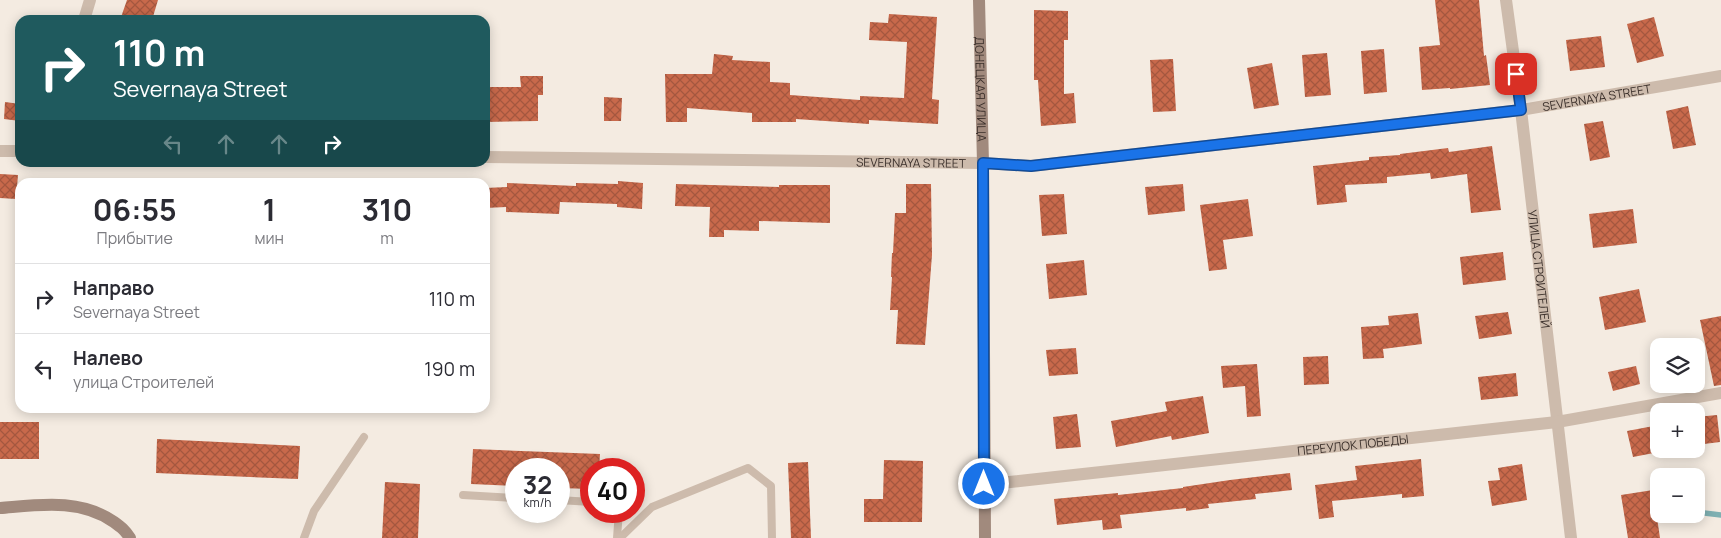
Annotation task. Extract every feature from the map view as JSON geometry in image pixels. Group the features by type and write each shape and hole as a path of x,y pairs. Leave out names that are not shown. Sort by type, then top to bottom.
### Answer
{"street":[{"path":"86,15 90,0"},
{"name":"ДОНЕЦКАЯ УЛИЦА","path":"979,0 983,163 985,538"},
{"name":"УЛИЦА СТРОИТЕЛЕЙ","path":"1506,0 1521,110 1571,538"},
{"name":"SEVERNAYA STREET","path":"490,157 983,163 1031,166 1521,110 1721,76"},
{"path":"0,151 15,151"},
{"name":"ПЕРЕУЛОК ПОБЕДЫ","path":"984,484 1557,422 1721,393"},
{"path":"0,508 38,505 80,506 105,516 125,530 130,538"}],"lane":[{"path":"304,538 314,511 364,437"},
{"path":"618,538 652,507 748,468 771,486 772,538"},
{"path":"462,495 505,497"},
{"path":"618,538 619,523"}],"building":[{"path":"127,0 158,0 154,15 122,15"},
{"path":"1435,0 1479,0 1484,56 1486,55 1490,85 1422,90 1419,47 1440,45"},
{"path":"1034,10 1068,11 1068,40 1064,40 1064,94 1074,93 1076,123 1041,126 1038,80 1034,80"},
{"path":"889,14 937,17 932,99 939,100 938,124 869,120 869,124 796,119 796,122 752,122 752,113 687,108 687,122 666,122 665,74 712,74 714,54 733,56 732,60 770,62 770,82 790,83 790,95 860,100 860,96 904,98 907,42 869,40 870,22 888,23"},
{"path":"1654,17 1664,56 1637,63 1627,24"},
{"path":"1601,36 1605,67 1570,71 1566,40"},
{"path":"1384,49 1387,92 1364,94 1361,51"},
{"path":"1327,53 1331,95 1305,97 1302,55"},
{"path":"1173,59 1176,111 1153,112 1150,60"},
{"path":"1272,63 1279,105 1254,109 1247,68"},
{"path":"520,76 543,76 543,95 538,95 538,121 490,122 490,87 521,87"},
{"path":"604,97 622,98 621,121 604,121"},
{"path":"5,102 15,103 15,120 4,119"},
{"path":"1688,106 1696,145 1673,149 1666,111"},
{"path":"1603,121 1610,157 1590,161 1584,124"},
{"path":"1492,146 1501,210 1471,213 1467,174 1431,179 1430,173 1387,177 1387,183 1345,185 1347,202 1317,205 1313,166 1369,160 1369,157 1400,155 1448,148 1449,152"},
{"path":"0,174 18,175 18,178 15,178 15,199 0,198"},
{"path":"618,181 643,183 642,209 617,207 617,204 560,202 559,214 506,212 506,207 490,208 490,188 507,187 507,183 576,186 576,183 618,184"},
{"path":"676,184 779,187 779,185 830,185 830,223 759,221 759,231 724,230 724,237 709,237 710,207 675,206"},
{"path":"906,184 931,184 932,255 925,345 896,344 898,310 890,310 895,213 906,213"},
{"path":"1183,184 1185,211 1148,215 1145,187"},
{"path":"1064,194 1067,234 1042,236 1039,195"},
{"path":"1248,199 1253,236 1223,240 1227,269 1209,271 1200,205"},
{"path":"1633,209 1637,243 1593,248 1589,214"},
{"path":"1503,252 1506,280 1463,285 1460,257"},
{"path":"1084,260 1087,295 1049,299 1046,264"},
{"path":"1639,289 1646,322 1605,330 1599,297"},
{"path":"1508,312 1512,334 1479,339 1475,316"},
{"path":"1418,313 1422,344 1383,349 1384,358 1363,359 1361,327 1389,325 1388,316"},
{"path":"1721,316 1721,385 1714,386 1700,320"},
{"path":"1076,348 1078,374 1049,376 1046,350"},
{"path":"1328,356 1329,384 1304,385 1303,357"},
{"path":"1257,364 1261,416 1247,417 1245,386 1223,388 1221,366"},
{"path":"1636,366 1640,384 1613,391 1608,372"},
{"path":"1516,373 1518,396 1481,400 1478,377"},
{"path":"1203,396 1209,433 1172,440 1171,436 1116,447 1111,421 1167,411 1165,402"},
{"path":"1077,414 1081,447 1056,449 1053,417"},
{"path":"1717,415 1720,442 1705,444 1705,416"},
{"path":"0,422 39,422 39,459 0,459"},
{"path":"1650,427 1650,454 1633,457 1627,431"},
{"path":"157,439 300,446 298,479 156,473"},
{"path":"473,449 600,454 600,458 580,458 580,489 570,488 570,458 505,458 505,486 471,484"},
{"path":"1421,459 1424,496 1402,498 1402,494 1332,501 1334,517 1319,519 1315,485 1357,480 1355,466"},
{"path":"884,460 923,461 922,522 864,522 864,499 883,499"},
{"path":"808,462 811,538 791,538 788,463"},
{"path":"1522,464 1527,500 1492,506 1488,481 1500,480 1498,468"},
{"path":"1290,473 1292,490 1255,494 1256,499 1208,504 1209,508 1186,511 1186,508 1120,515 1122,528 1103,530 1102,520 1057,525 1054,499 1183,488"},
{"path":"385,482 420,484 418,538 382,538"},
{"path":"1650,490 1650,523 1658,523 1660,538 1628,538 1621,495"}],"waterway":[{"path":"1705,513 1721,515"}],"route":[{"path":"984,484 983,163 1031,166 1521,110 1516,74"}]}
